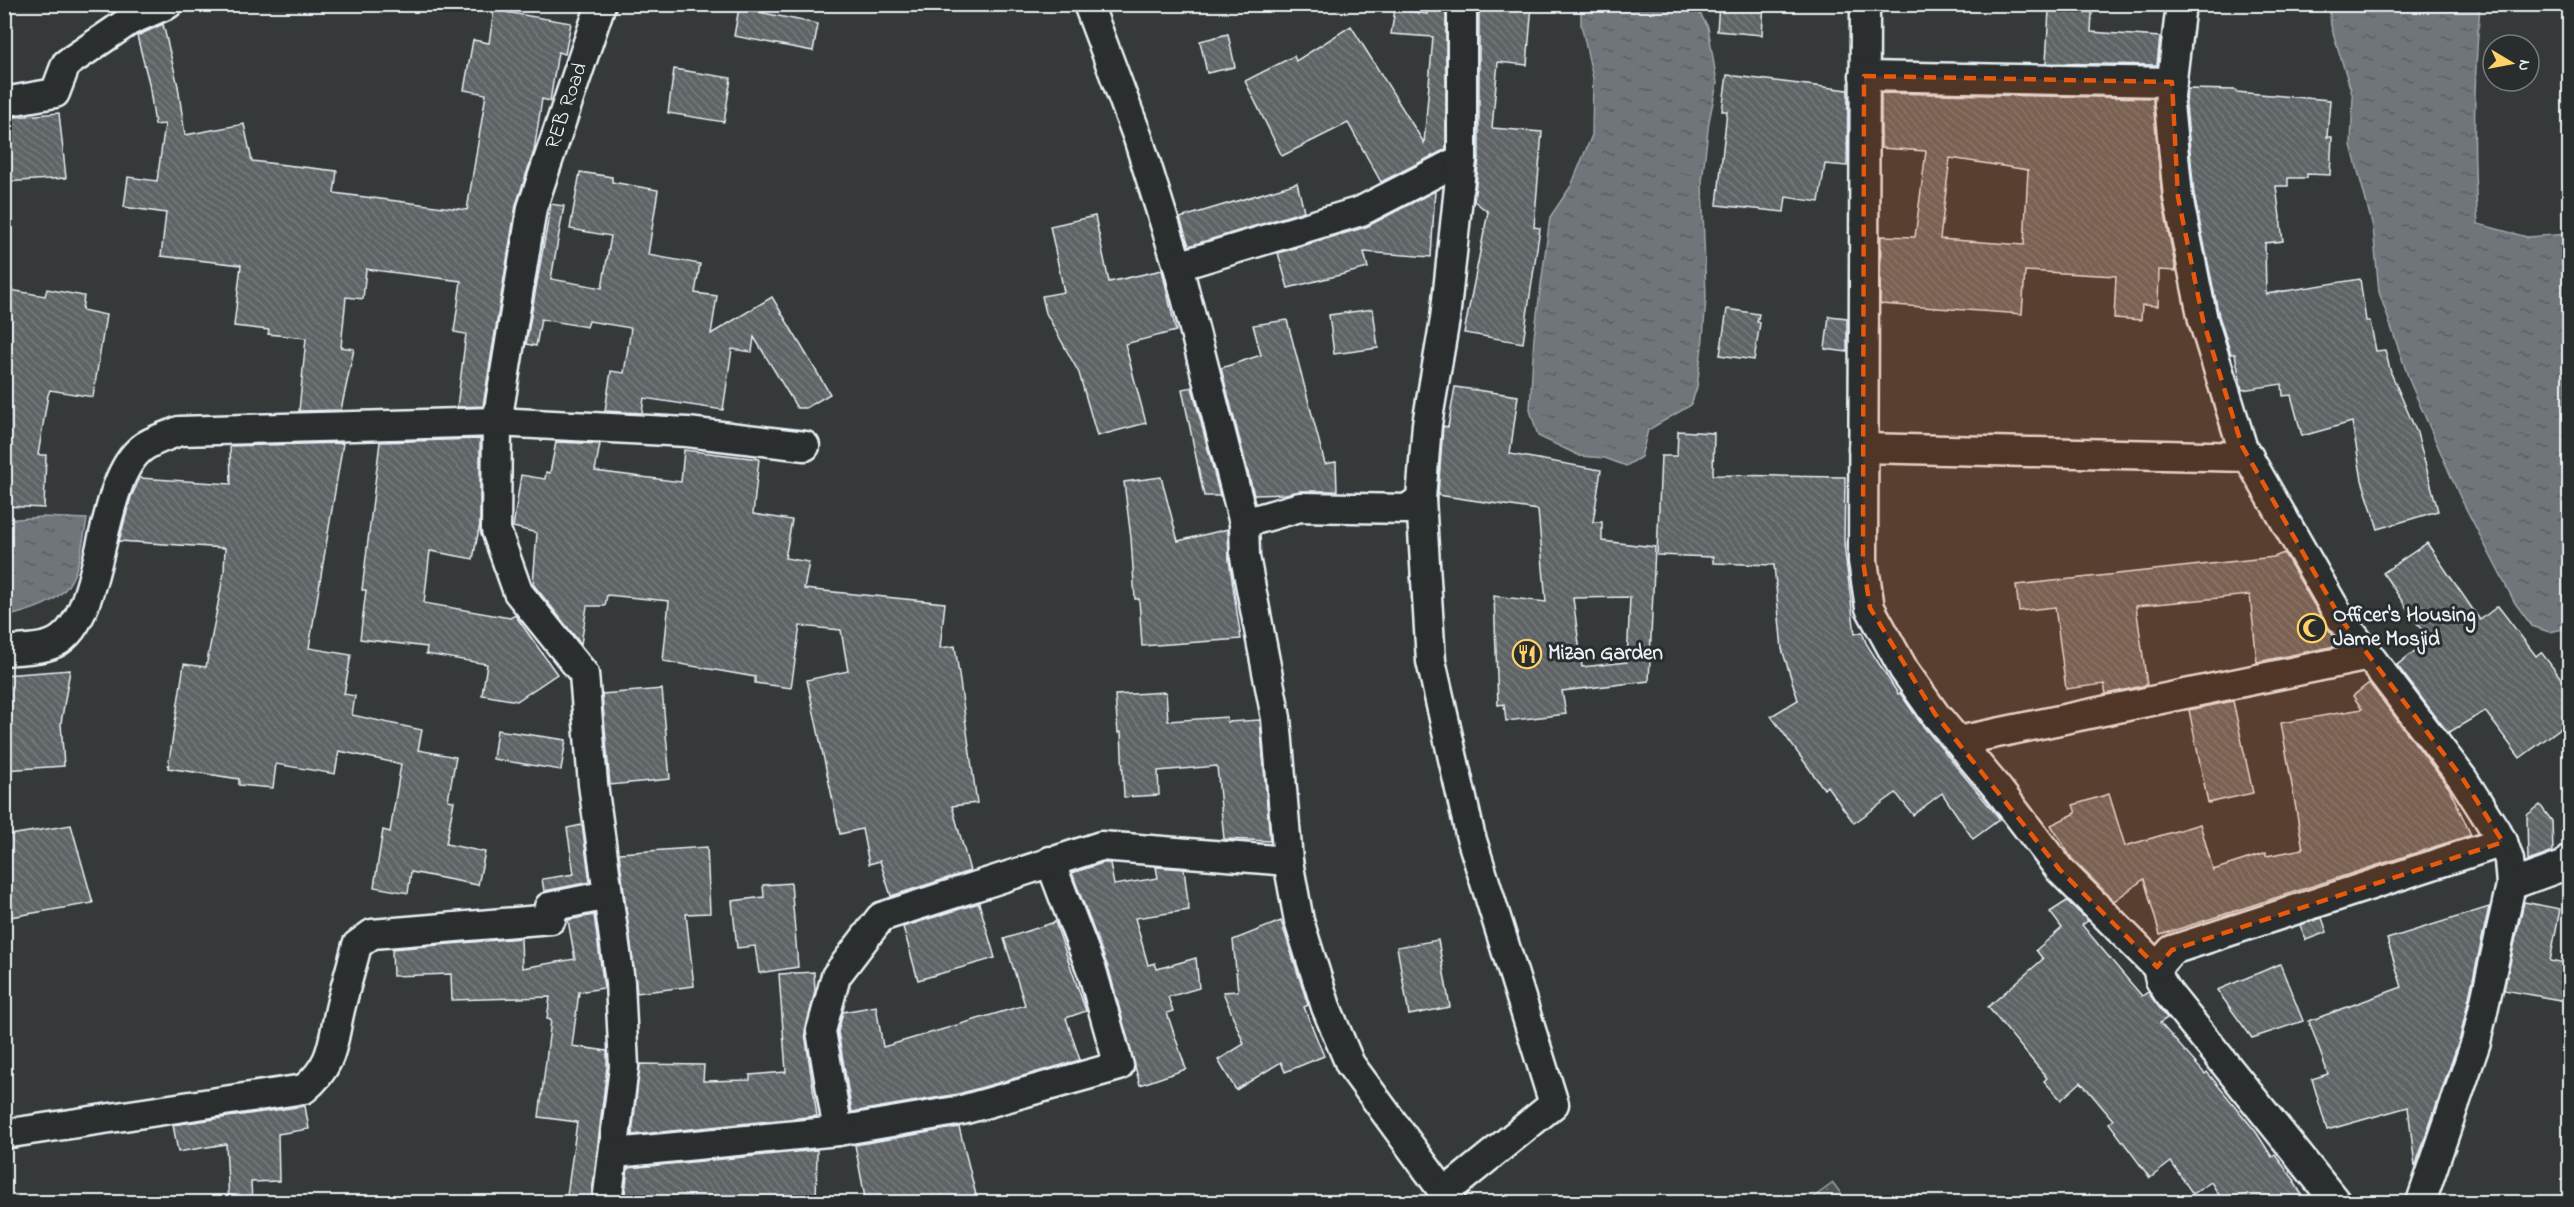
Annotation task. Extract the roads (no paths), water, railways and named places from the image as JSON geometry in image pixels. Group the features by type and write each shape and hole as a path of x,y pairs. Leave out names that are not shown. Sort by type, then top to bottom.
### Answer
{"street":[{"path":"4,102 55,93 66,64 129,21 168,4"},
{"name":"REB Road","path":"601,4 532,208 497,422 496,530 518,592 584,674 593,783 620,982 624,1067 607,1203"},
{"path":"1088,4 1138,138 1178,266 1244,523 1245,557 1276,718 1288,861 1299,921 1326,1008 1350,1064 1447,1198 1554,1104 1470,834 1431,661 1420,499 1427,424 1445,319 1462,159 1462,4"},
{"path":"1865,4 1863,561 1870,608 1904,670 1958,741 2060,870 2157,967 2160,980 2168,993 2336,1203"},
{"path":"2181,4 2169,104 2178,197 2203,320 2242,446 2341,619 2463,779 2503,842 2509,860 2511,885 2476,1042 2421,1203"},
{"path":"1864,76 2172,81"},
{"path":"1178,266 1361,212 1462,159"},
{"path":"4,651 51,645 70,629 90,592 120,474 142,448 179,431 497,422 687,432 805,446"},
{"path":"1863,448 2249,457"},
{"path":"1244,523 1300,507 1407,508 1420,499"},
{"path":"1958,741 2369,656"},
{"path":"2157,967 2172,950 2503,842"},
{"path":"838,1131 821,1031 836,976 880,917 1101,846 1288,861"},
{"path":"2511,885 2566,865 2570,859"},
{"path":"615,1153 838,1131 962,1110 1119,1066 1093,974 1050,861"},
{"path":"4,1134 304,1089 318,1077 331,1055 340,1007 357,945 372,934 552,919 549,907 608,895"}],"water":[{"path":"1581,5 1695,5 1708,27 1717,83 1709,121 1702,182 1706,297 1697,387 1691,405 1648,430 1641,457 1626,466 1605,458 1580,456 1538,436 1530,410 1534,337 1550,217 1571,186 1592,135 1593,78 1581,24"},
{"path":"2329,5 2480,5 2474,115 2478,224 2527,237 2569,234 2569,628 2549,632 2532,626 2515,603 2460,497 2410,382 2379,292 2373,227 2351,145 2353,97 2331,26"},
{"path":"42,517 87,519 74,574 68,586 58,596 28,611 5,617 5,520"}],"place":[{"name":"Officer's Housing Jame Mosjid","path":"2312,628"},
{"name":"Mizan Garden","path":"1527,654"}]}
